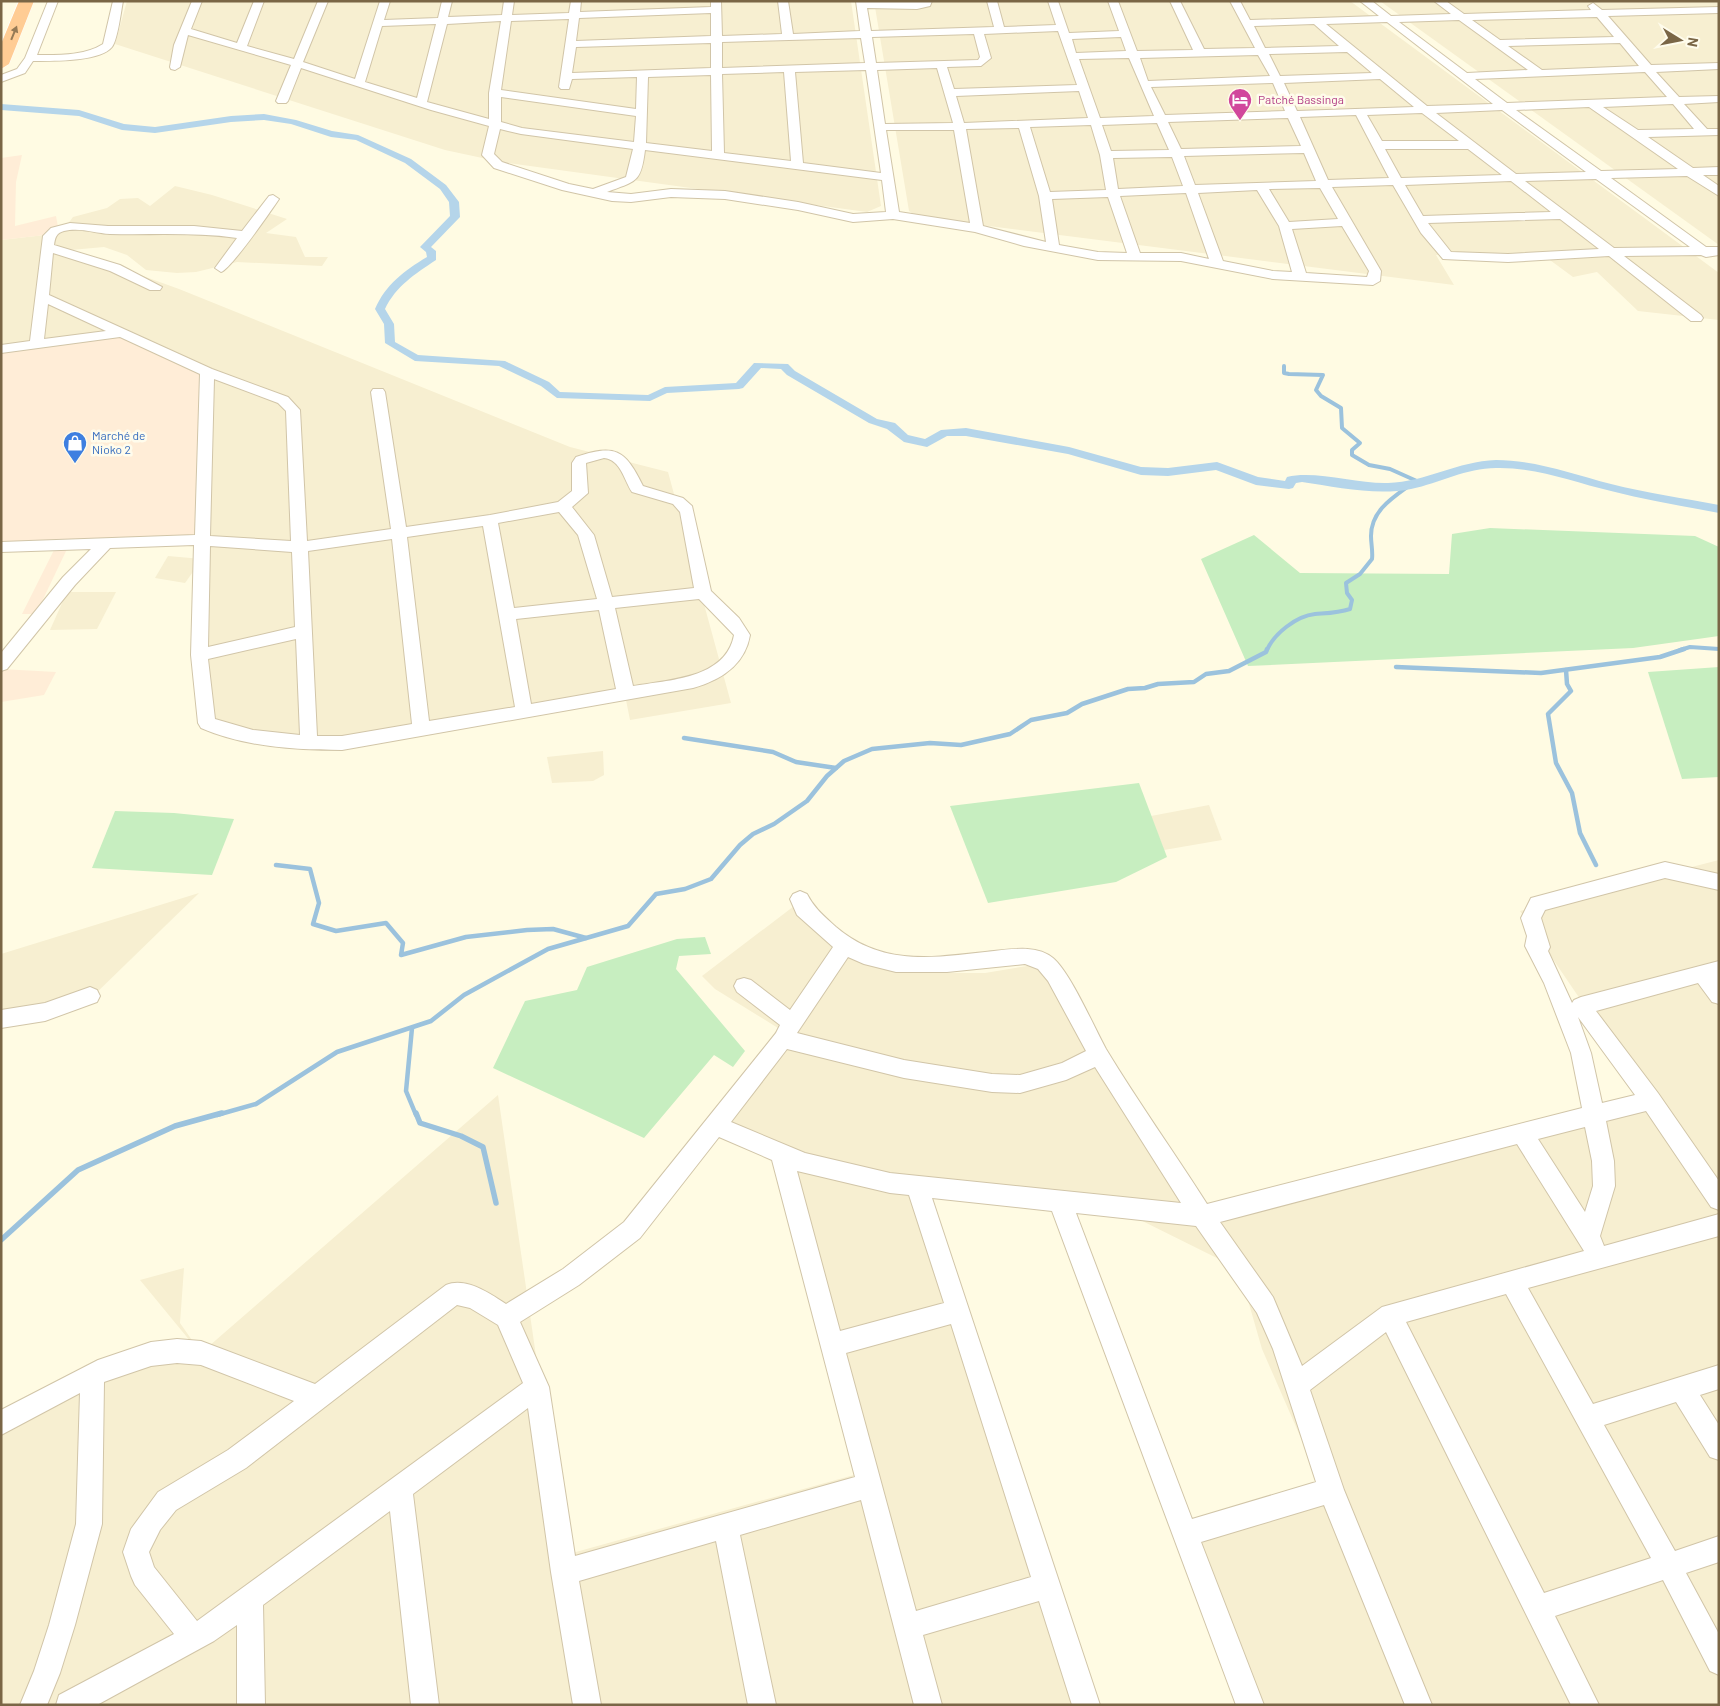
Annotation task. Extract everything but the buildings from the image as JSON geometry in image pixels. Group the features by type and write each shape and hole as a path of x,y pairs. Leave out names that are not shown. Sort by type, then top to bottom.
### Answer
{"highway":[{"path":"1,31 14,1"},
{"path":"1,64 27,1"}],"street":[{"path":"1,79 21,71 30,58 53,1"},
{"path":"30,58 81,55 104,49 108,45 118,1"},
{"path":"175,66 176,53 197,1"},
{"path":"241,47 259,1"},
{"path":"282,101 322,1"},
{"path":"359,84 385,1"},
{"path":"421,103 447,1"},
{"path":"509,1 495,93 495,125 488,155 498,165 592,193 631,198 671,194 725,194 798,206 853,218 893,215 978,228 1053,248 1098,256 1181,258 1255,273 1373,281 1375,271 1324,184 1278,82 1235,1"},
{"path":"563,101 572,44 576,1"},
{"path":"647,13 648,1"},
{"path":"784,1 788,37"},
{"path":"893,215 862,3 917,6 926,4 927,1"},
{"path":"992,1 1000,31"},
{"path":"1053,1 1106,155 1113,193 1135,257"},
{"path":"1113,1 1144,84 1177,153 1218,265"},
{"path":"1175,1 1200,53"},
{"path":"1366,1 1505,107 1719,262"},
{"path":"1439,1 1538,73"},
{"path":"1520,1 1530,14"},
{"path":"1589,1 1704,133"},
{"path":"1714,1 1719,9"},
{"path":"378,23 506,19 574,14 647,13 716,6 718,39 718,156"},
{"path":"1248,23 1719,9"},
{"path":"1514,15 1545,42"},
{"path":"1315,20 1383,76 1561,215 1614,252 1696,318"},
{"path":"185,31 495,125 556,137 887,177"},
{"path":"572,44 1000,31 1125,34"},
{"path":"567,76 789,70 985,61 986,58 978,32"},
{"path":"1498,43 1623,40"},
{"path":"1073,56 1349,49"},
{"path":"941,64 959,125 978,228"},
{"path":"1465,76 1719,66"},
{"path":"789,70 797,166"},
{"path":"592,193 631,178 635,174 640,147 643,74"},
{"path":"1144,84 1278,82 1383,76"},
{"path":"950,93 1083,88"},
{"path":"495,93 640,113"},
{"path":"881,127 1719,99"},
{"path":"1592,104 1719,192"},
{"path":"1360,112 1420,220 1445,255 1451,257 1508,258 1614,252 1719,251"},
{"path":"1023,123 1045,196 1053,248"},
{"path":"1636,134 1719,132"},
{"path":"1378,145 1472,145"},
{"path":"1106,155 1307,149"},
{"path":"1045,196 1261,186 1719,171"},
{"path":"1261,186 1285,226 1300,276"},
{"path":"221,268 235,252 245,234 273,199"},
{"path":"1420,220 1561,215"},
{"path":"1285,226 1347,222"},
{"path":"37,344 47,247 51,233 66,227 110,230 198,229 245,234"},
{"path":"47,247 115,268 155,287"},
{"path":"43,297 207,372 283,400 294,410 308,744"},
{"path":"1,349 122,333"},
{"path":"1,547 200,540 300,547 490,520 563,506 580,493 579,463 581,460 593,456 618,456 632,472 637,488 683,504 687,510 703,593 733,622 742,635 742,646 733,660 714,673 693,682 342,743 308,744 225,730 207,723 199,655 200,540 207,372"},
{"path":"378,392 399,533 422,730"},
{"path":"563,506 586,535 606,602 626,694"},
{"path":"490,520 524,711"},
{"path":"1,665 69,580 106,543"},
{"path":"507,614 703,593"},
{"path":"199,655 304,630"},
{"path":"1719,882 1665,870 1538,904 1531,918 1536,937 1549,964 1651,1100 1719,1200"},
{"path":"800,899 804,909 845,946 864,956 896,964 947,964 1025,956 1045,963 1055,975 1099,1055 1202,1216 1265,1305 1284,1348 1331,1490 1419,1705"},
{"path":"1536,937 1536,946 1554,982 1581,1053 1603,1161 1604,1186 1588,1238"},
{"path":"506,1317 571,1277 632,1230 668,1187 788,1031 845,946"},
{"path":"1581,1006 1710,971 1719,996"},
{"path":"744,986 788,1031 904,1070 992,1083 1020,1084 1066,1071 1099,1055"},
{"path":"1,1020 45,1012 90,996"},
{"path":"715,1125 803,1163 890,1182 1202,1216 1651,1100"},
{"path":"1523,1134 1602,1258"},
{"path":"781,1153 928,1705"},
{"path":"917,1186 1086,1705"},
{"path":"1060,1201 1187,1533 1250,1705"},
{"path":"1296,1385 1390,1315 1719,1226"},
{"path":"1512,1282 1669,1566 1719,1662"},
{"path":"193,1637 144,1576 136,1552 140,1538 167,1500 237,1459 454,1293 475,1298 506,1317 537,1387 564,1572 587,1705"},
{"path":"832,1345 958,1310"},
{"path":"1390,1315 1586,1705"},
{"path":"1,1422 92,1376 142,1355 185,1350 201,1353 316,1397"},
{"path":"33,1705 62,1625 89,1524 92,1376"},
{"path":"1588,1418 1719,1377"},
{"path":"69,1705 205,1632 400,1490 537,1387"},
{"path":"1682,1389 1719,1448"},
{"path":"564,1572 870,1485"},
{"path":"400,1490 425,1705"},
{"path":"1187,1533 1331,1490"},
{"path":"726,1526 762,1705"},
{"path":"1538,1608 1719,1549"},
{"path":"906,1627 1048,1585"},
{"path":"250,1600 250,1705"}],"shaded area":[{"path":"127,1 851,1 881,206 867,212 501,162 445,150 115,44"},
{"path":"874,1 1350,1 1719,273 1719,320 1638,311 1597,272 1573,277 1539,252 1436,255 1454,285 918,217 909,211"},
{"path":"1380,1 1719,1 1719,245"},
{"path":"22,155 16,182 15,226 56,216 58,227 45,235 1,240 1,158"},
{"path":"175,186 212,195 287,219 266,233 296,237 305,257 328,257 322,266 237,262 196,272 177,273 146,270 127,255 104,247 71,250 179,289 570,447 668,472 731,703 630,720 624,690 342,739 309,740 206,723 204,542 1,348 1,240 45,235 67,225 73,217 107,208 120,199 138,198 150,206"},
{"path":"122,331 204,365 204,542 1,542 1,348"},
{"path":"67,549 36,614 22,614 54,550"},
{"path":"168,556 202,559 185,583 155,578"},
{"path":"67,592 116,592 97,629 50,630"},
{"path":"1,669 56,672 44,695 1,702"},
{"path":"603,751 604,775 593,781 552,783 547,757"},
{"path":"1209,805 1222,840 1164,850 1151,816"},
{"path":"1719,860 1719,1705 1256,1705 1190,1534 1324,1491 1262,1349 1239,1269 1090,1195 918,1185 1086,1705 1,1705 1,1433 92,1376 200,1353 140,1280 184,1268 180,1323 201,1353 498,1095 565,1555 861,1473 778,1152 711,1120 778,1028 715,989 702,976 798,903 844,937 902,964 943,973 985,973 1039,964 1202,1215 1649,1100 1520,911"},
{"path":"199,893 92,997 1,1021 1,954"}],"green space":[{"path":"1490,528 1695,536 1719,547 1719,636 1633,648 1248,666 1201,559 1254,535 1300,573 1449,574 1452,534"},
{"path":"1719,667 1719,777 1682,779 1648,672"},
{"path":"1139,783 1167,857 1116,882 988,903 950,806"},
{"path":"115,811 174,813 234,819 212,875 92,868"},
{"path":"705,937 711,954 679,956 676,969 745,1051 733,1067 714,1055 644,1138 493,1068 525,1001 577,990 587,967 677,939"}],"waterway":[{"path":"1,107 79,113 122,127 155,130 231,119 264,117 293,122 331,134 358,138 408,161 443,187 454,202 455,217 446,223 425,247 431,251 432,258 401,279 384,300 380,309 389,324 390,343 415,358 501,363 545,384 557,395 650,398 665,390 739,386 758,365 784,366 791,373 873,421 891,426 904,438 927,443 945,433 966,432 1069,451 1141,471 1168,472 1217,466 1256,481 1289,485 1291,480 1302,478 1357,486 1399,487 1474,466 1513,465 1545,470 1637,494 1719,509"},
{"path":"1284,366 1284,373 1323,375 1316,390 1321,396 1341,408 1342,428 1360,443 1352,450 1352,455 1369,465 1390,469 1419,482"},
{"path":"1267,650 1280,632 1300,618 1308,615 1350,609 1352,600 1347,593 1346,583 1360,574 1372,559 1371,536 1375,519 1384,506 1410,485"},
{"path":"1680,650 1690,647 1719,649"},
{"path":"217,1115 256,1104 337,1052 431,1021 464,995 548,949 628,926 656,894 685,889 711,879 740,845 753,834 774,824 807,801 827,776 844,761 872,749 930,743 961,745 1010,734 1031,720 1067,713 1082,704 1128,689 1145,688 1158,684 1194,682 1206,674 1229,671 1266,652 1267,649"},
{"path":"1396,667 1541,673 1660,657 1684,649"},
{"path":"1566,670 1567,684 1571,691 1548,714 1556,763 1572,793 1580,833 1596,865"},
{"path":"684,738 773,752 796,762 836,768"},
{"path":"276,865 310,869 319,903 313,924 336,931 386,923 403,943 401,955 466,937 527,930 553,929 586,938"},
{"path":"412,1028 406,1091 416,1115"},
{"path":"1,1240 78,1170 175,1126 222,1113"},
{"path":"416,1113 420,1123 461,1136 483,1147 496,1203"}],"place":[{"name":"Patché Bassinga","path":"1240,121"},
{"name":"Marché de Nioko 2","path":"75,464"}]}
